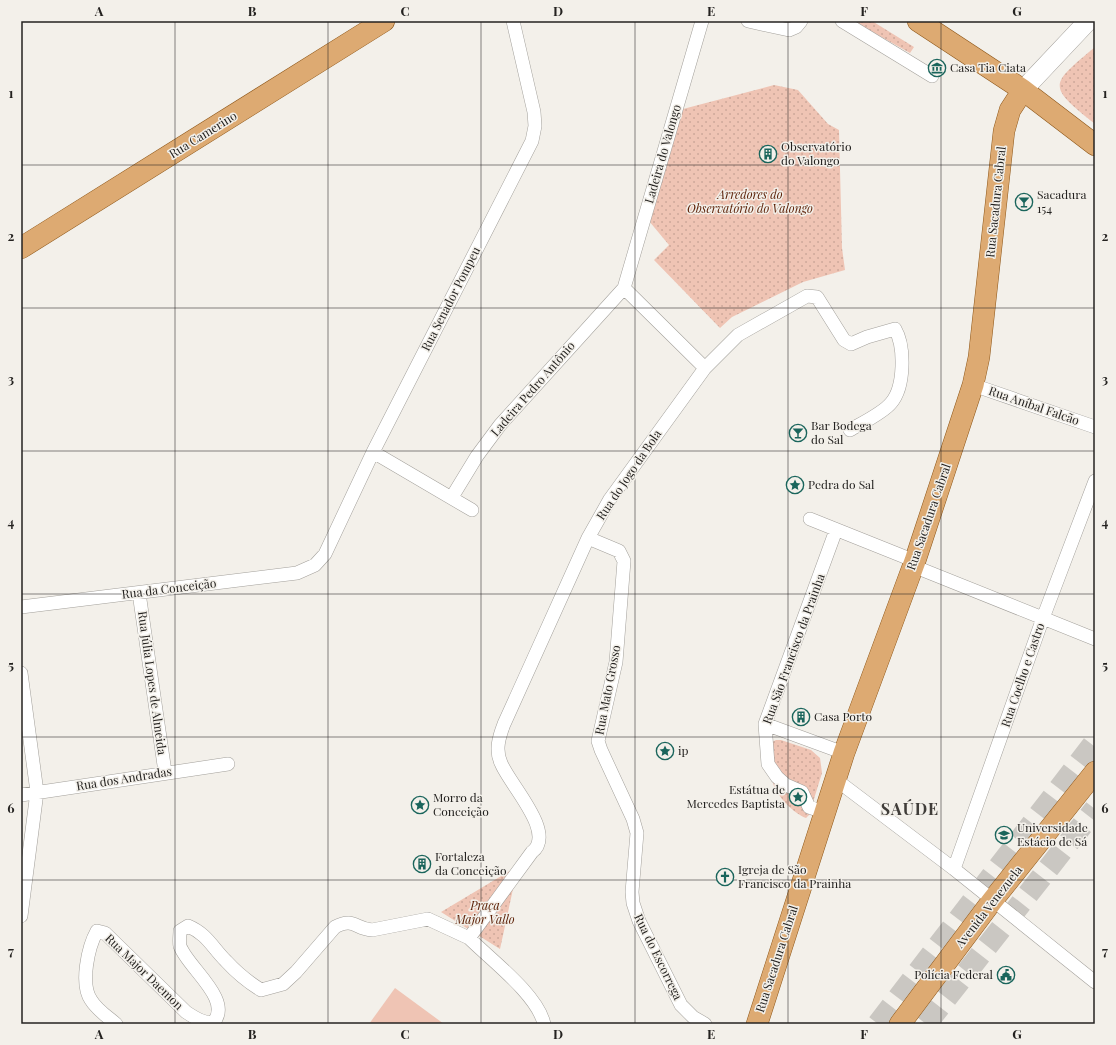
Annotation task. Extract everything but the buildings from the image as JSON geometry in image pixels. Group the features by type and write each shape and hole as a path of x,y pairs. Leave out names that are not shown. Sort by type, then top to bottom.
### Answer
{"main road":[{"name":"Rua Camerino","path":"21,248 384,21"},
{"path":"918,21 1023,90 1095,145"},
{"name":"Rua Sacadura Cabral","path":"757,1024 835,779 914,564 973,385 979,357 1004,130 1010,110 1023,90"},
{"name":"Avenida Venezuela","path":"900,1024 992,901 1095,772"}],"street":[{"name":"Rua Senador Pompeu","path":"315,565 325,554 373,452 532,141 534,112 513,21"},
{"name":"Ladeira do Valongo","path":"624,288 702,21"},
{"path":"748,21 789,30 796,27 801,21"},
{"path":"842,21 932,76"},
{"name":"Rua Sacadura Cabral","path":"1023,90 1088,21"},
{"path":"624,288 705,368"},
{"name":"Ladeira Pedro Antônio","path":"452,497 477,456 500,425 624,288"},
{"name":"Rua do Jogo da Bola","path":"469,938 532,852 538,848 540,833 528,808 500,763 498,739 588,538 610,499 705,368 738,335 807,296 817,298 848,344 854,344 867,337 895,329 901,340 902,354 901,375 895,397 889,405 850,430"},
{"name":"Rua Aníbal Falcão","path":"973,385 1095,426"},
{"path":"373,452 472,510"},
{"name":"Rua Coelho e Castro","path":"954,869 1043,618 1095,481"},
{"path":"810,519 1043,618 1095,638"},
{"name":"Rua São Francisco da Prainha","path":"824,812 809,806 802,792 781,781 768,764 765,724 836,530"},
{"name":"Rua Mato Grosso","path":"588,538 619,551 624,561 616,662 598,740 601,750 633,819 637,833 637,850 632,880 633,903"},
{"name":"Rua da Conceição","path":"21,607 297,573 315,565"},
{"name":"Rua Júlia Lopes de Almeida","path":"140,593 165,772"},
{"path":"21,672 37,792 21,916"},
{"path":"765,724 844,753"},
{"name":"Rua dos Andradas","path":"21,795 165,772 228,764"},
{"path":"835,779 954,869 992,901 1095,982"},
{"name":"Rua do Escorrega","path":"633,903 639,921 681,1005 693,1017 705,1024"},
{"name":"Rua Major Daemon","path":"116,1024 90,1000 86,985 88,957 92,940 97,931 106,933 186,1012 200,1020 210,1023 213,1023 219,1011 216,998 180,946 180,931 188,926 201,932 224,960 244,980 261,990 283,984 296,972 335,927 343,923 352,922 365,930 372,930 428,919 469,938"},
{"path":"469,938 535,1003 544,1024"}],"green space":[{"path":"853,21 872,21 914,47 910,53"},
{"path":"1095,47 1095,124 1068,101 1062,93 1060,85 1062,78 1069,70"},
{"name":"Arredores do Observatório do Valongo","path":"774,85 798,90 828,124 839,130 842,248 845,270 803,282 732,317 720,328 654,260 669,245 649,221 683,109"},
{"path":"781,740 811,750 820,758 822,773 809,815 806,818 795,812 776,791 772,779 772,742"},
{"name":"Praça Major Vallo","path":"518,866 500,949 441,912"},
{"path":"395,988 444,1024 369,1024"}],"tunnel":[{"path":"878,1024 1095,742"},
{"path":"926,1024 1095,809"}],"place":[{"name":"Casa Tia Ciata","path":"937,68"},
{"name":"Observatório do Valongo","path":"768,154"},
{"name":"Sacadura 154","path":"1024,202"},
{"name":"Bar Bodega do Sal","path":"798,433"},
{"name":"Pedra do Sal","path":"795,485"},
{"name":"Casa Porto","path":"801,717"},
{"name":"ip","path":"665,751"},
{"name":"Estátua de Mercedes Baptista","path":"798,797"},
{"name":"Morro da Conceição","path":"420,805"},
{"name":"Universidade Estácio de Sá","path":"1004,835"},
{"name":"Fortaleza da Conceição","path":"422,864"},
{"name":"Igreja de São Francisco da Prainha","path":"725,877"},
{"name":"Polícia Federal","path":"1006,975"}],"district":[{"name":"SAÚDE","path":"910,809"}]}
